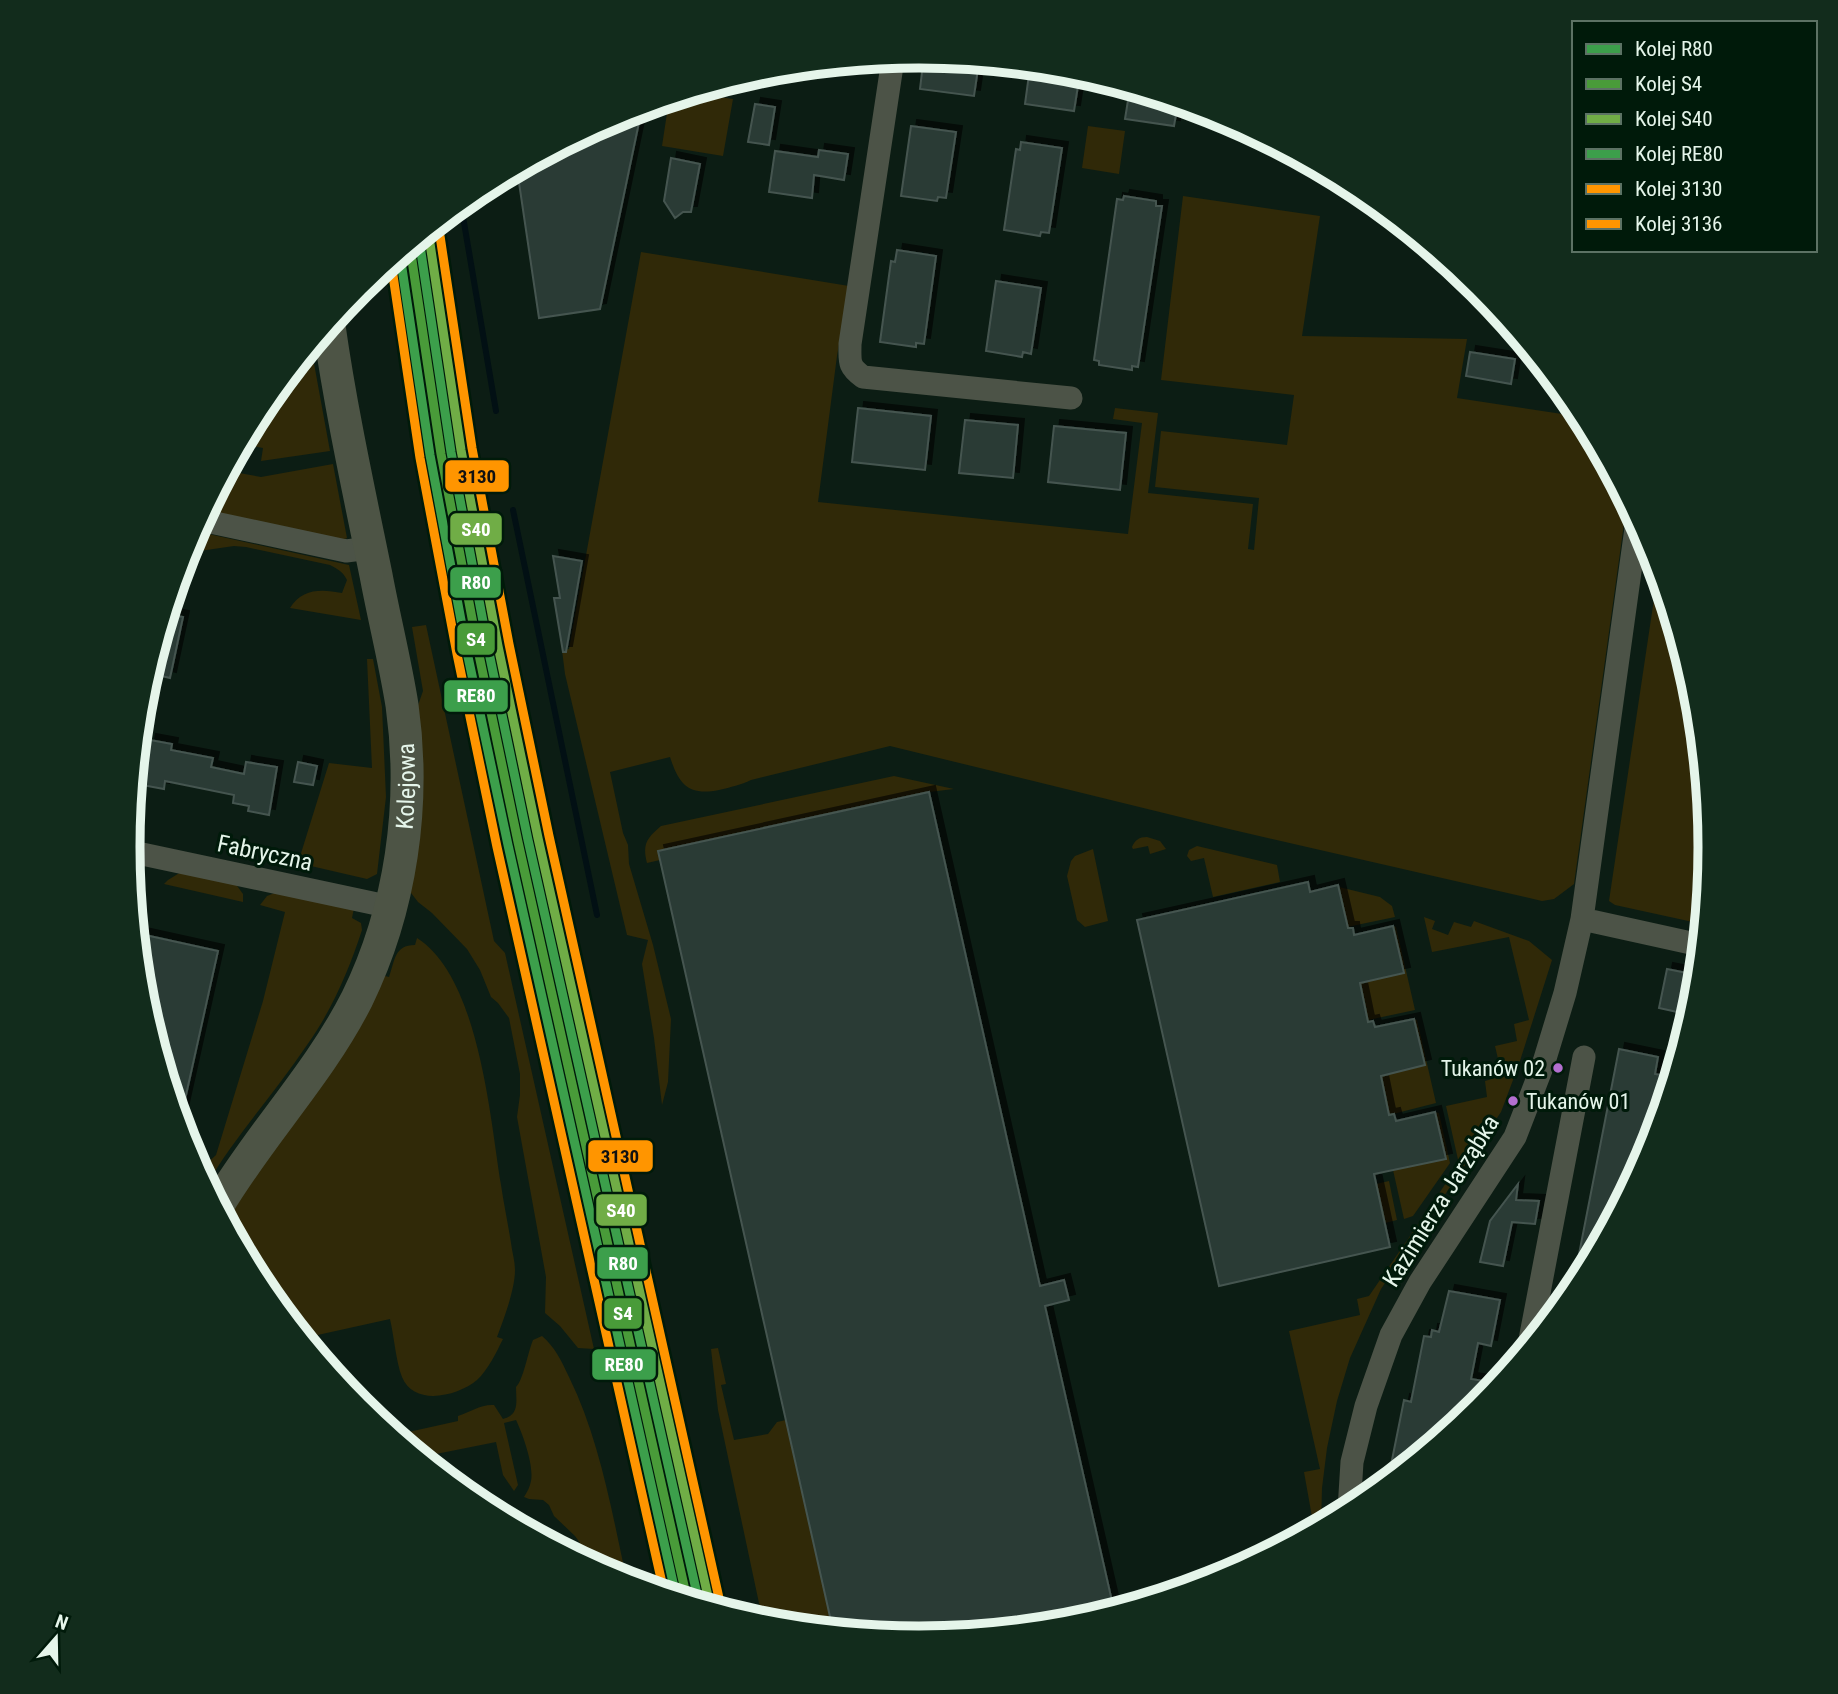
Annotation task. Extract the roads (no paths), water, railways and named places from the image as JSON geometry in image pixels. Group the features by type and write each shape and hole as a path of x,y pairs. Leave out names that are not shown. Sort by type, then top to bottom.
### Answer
{"street":[{"path":"891,69 850,344 852,368 863,377 1071,398"},
{"name":"Kolejowa","path":"224,1196 261,1140 300,1091 335,1040 367,978 391,906 399,871 405,819 405,731 396,672 339,394 331,338"},
{"path":"212,522 346,551 370,548"},
{"name":"Kazimierza Jarząbka","path":"1350,1496 1352,1462 1366,1406 1391,1335 1420,1282 1515,1137 1547,1053 1565,993 1582,919 1634,541"},
{"name":"Fabryczna","path":"140,854 391,906"},
{"path":"1582,919 1692,942"},
{"path":"1533,1326 1584,1057"}],"waterway":[{"path":"463,216 496,411"},
{"path":"513,510 597,915"}],"rail line":[{"name":"3130","path":"440,236 472,448 509,644 549,836 719,1598"},
{"name":"S40","path":"430,242 461,450 498,646 538,838 708,1596"},
{"name":"R80","path":"421,250 451,452 488,648 528,840 697,1593"},
{"name":"S4","path":"412,257 441,454 478,650 518,842 685,1589"},
{"name":"RE80","path":"402,266 430,455 467,652 674,1585"},
{"name":"3136","path":"393,274 420,458 457,654 497,847 662,1581"}],"place":[{"name":"Tukanów 02","path":"1558,1068"},
{"name":"Tukanów 01","path":"1513,1101"}]}
